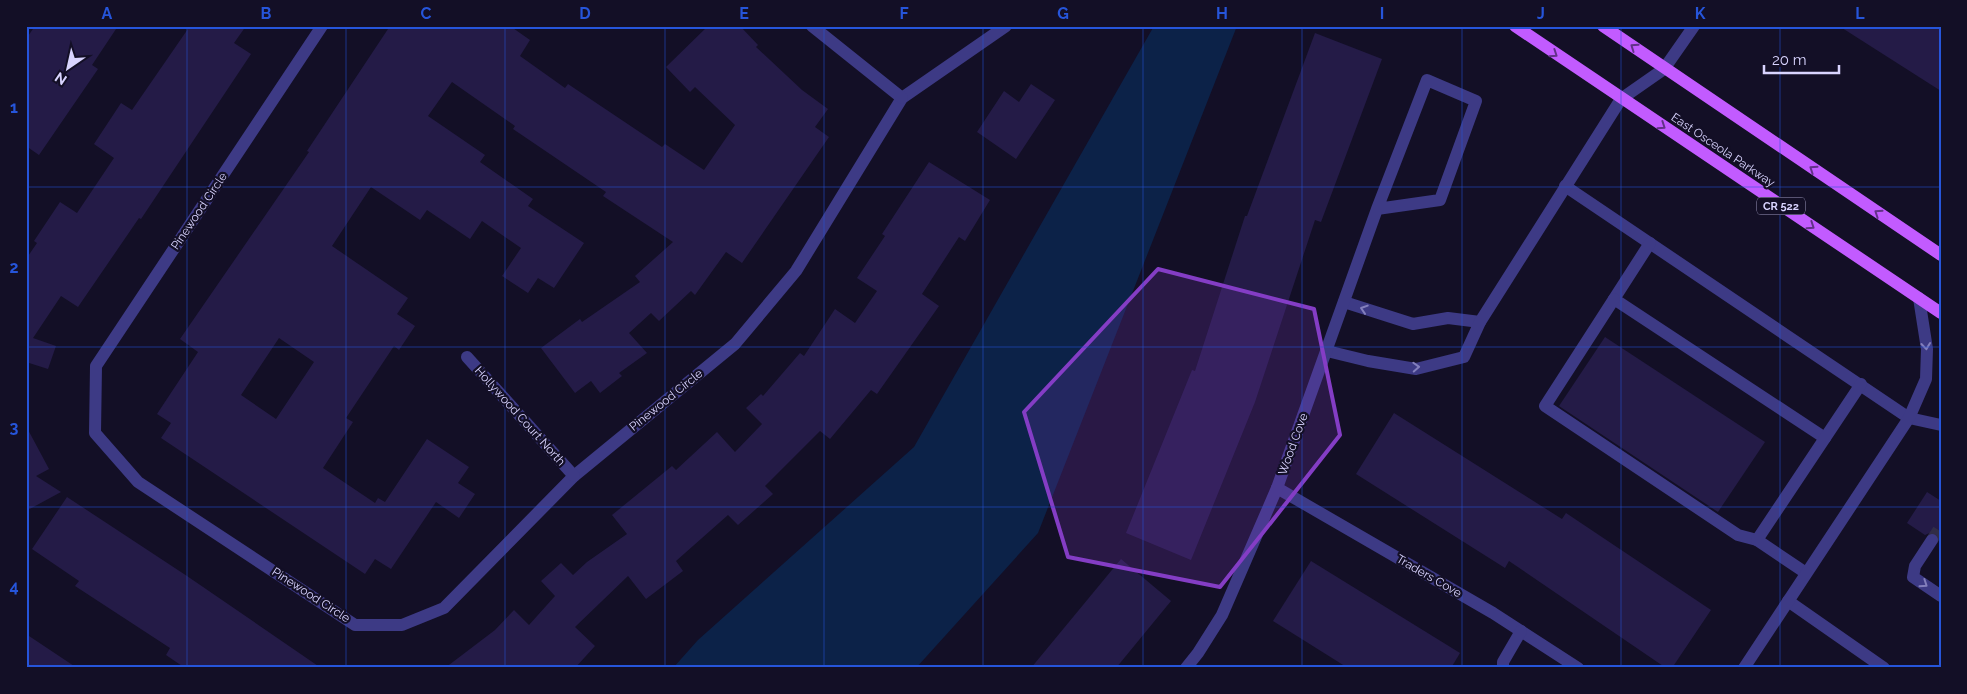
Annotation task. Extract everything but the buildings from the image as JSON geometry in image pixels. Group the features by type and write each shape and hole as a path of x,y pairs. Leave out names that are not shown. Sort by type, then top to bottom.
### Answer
{"main road":[{"name":"East Osceola Parkway","path":"1514,26 1941,313"},
{"path":"1603,26 1941,255"}],"street":[{"name":"Pinewood Circle","path":"322,26 96,366 94,433 138,482 356,625 402,625 444,608 574,476 735,344 796,271 902,98 1006,26"},
{"path":"812,26 902,98"},
{"path":"1326,351 1368,361 1416,369 1464,357 1480,322 1621,99 1664,69 1694,26"},
{"name":"Wood Cove","path":"1186,668 1222,615 1277,488 1377,209 1426,80 1476,101 1440,200 1377,209"},
{"path":"1565,186 1909,418 1941,425"},
{"path":"1650,243 1545,406 1738,535 1757,540 1806,572"},
{"path":"1744,668 1909,418 1926,379 1927,349 1919,298"},
{"path":"1614,299 1825,438"},
{"path":"1344,302 1413,324 1448,318 1480,322"},
{"name":"Hollywood Court North","path":"467,357 574,476"},
{"path":"1757,540 1861,384"},
{"name":"Traders Cove","path":"1277,488 1521,631 1578,668"},
{"path":"1932,540 1915,566 1912,577 1941,596"},
{"path":"1788,601 1884,668"},
{"path":"1503,668 1503,662 1521,631"}],"highlighted area":[{"path":"1158,269 1314,309 1340,435 1220,587 1068,557 1024,412"}],"water":[{"path":"1154,26 1237,26 1038,533 916,668 673,668 698,640 914,447"}],"tunnel":[{"path":"1932,540 1941,526"}]}
